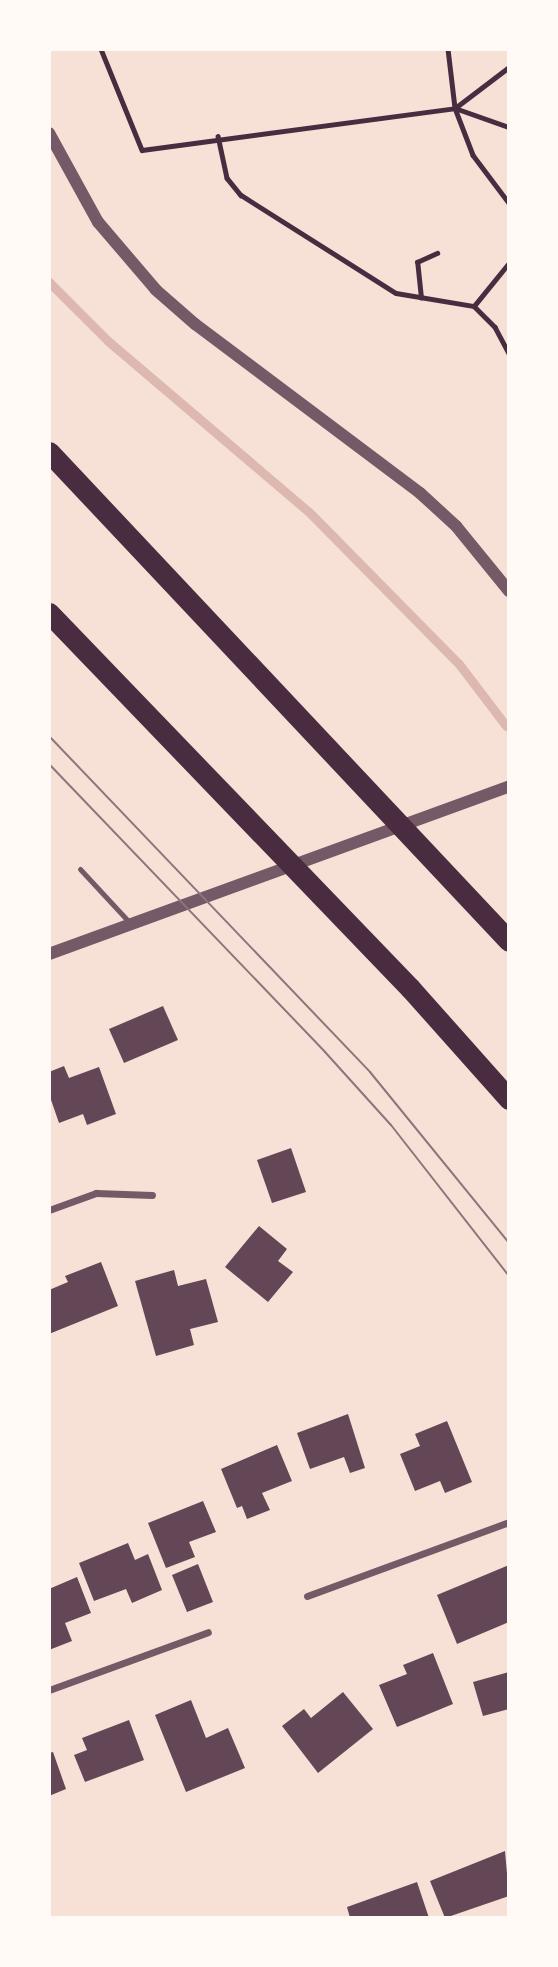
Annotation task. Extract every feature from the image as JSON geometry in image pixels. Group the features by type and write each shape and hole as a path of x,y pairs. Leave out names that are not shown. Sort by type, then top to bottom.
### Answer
{"highway":[{"path":"49,452 509,941"},
{"path":"49,613 410,988 509,1099"}],"street":[{"path":"49,133 98,222 156,290 195,324 420,493 456,526 509,591"},
{"path":"49,954 509,787"},
{"path":"49,1210 96,1193 152,1195"},
{"path":"307,1595 509,1522"},
{"path":"49,1690 208,1632"}],"lane":[{"path":"80,869 130,923"}],"path":[{"path":"101,49 142,150 218,136 455,108 509,127"},
{"path":"448,49 455,108 480,168 509,203"},
{"path":"455,108 509,67"},
{"path":"218,136 227,178 242,195 397,293 474,306 495,327 509,353"},
{"path":"421,298 417,262 437,253"},
{"path":"474,306 509,263"}],"building":[{"path":"163,1006 178,1040 124,1063 109,1029"},
{"path":"64,1066 69,1078 99,1067 116,1114 87,1125 83,1114 59,1123 49,1094 49,1072"},
{"path":"291,1148 306,1192 272,1203 257,1160"},
{"path":"259,1226 287,1249 278,1261 293,1272 268,1302 225,1267"},
{"path":"101,1262 118,1306 49,1334 49,1290 68,1282 65,1276"},
{"path":"174,1270 178,1286 206,1279 218,1322 190,1329 194,1345 156,1356 135,1281"},
{"path":"348,1414 365,1468 350,1473 344,1457 310,1469 297,1433"},
{"path":"447,1421 472,1482 445,1493 440,1481 415,1491 400,1454 420,1446 415,1434"},
{"path":"277,1445 292,1481 262,1493 270,1510 247,1519 242,1506 237,1508 221,1469"},
{"path":"203,1501 216,1532 189,1542 195,1557 166,1568 148,1523"},
{"path":"128,1543 135,1560 148,1554 162,1590 132,1603 126,1589 94,1601 79,1563"},
{"path":"198,1564 213,1602 187,1612 172,1575"},
{"path":"509,1565 509,1622 457,1644 437,1595"},
{"path":"77,1577 91,1613 65,1623 72,1641 49,1650 49,1589"},
{"path":"433,1653 453,1704 397,1727 379,1685 407,1674 403,1665"},
{"path":"509,1672 509,1709 483,1716 473,1682"},
{"path":"343,1692 373,1729 318,1773 282,1726 304,1709 311,1718"},
{"path":"191,1700 206,1738 228,1728 245,1768 186,1792 155,1715"},
{"path":"129,1720 144,1760 85,1782 74,1755 87,1750 82,1738"},
{"path":"53,1752 66,1789 49,1796 49,1753"},
{"path":"505,1851 509,1896 445,1918 430,1881"},
{"path":"417,1882 429,1918 350,1918 347,1907"}],"waterway":[{"path":"49,282 108,341 309,512 459,664 506,726"}],"tram line":[{"path":"49,736 370,1072 509,1243"},
{"path":"49,764 325,1052 391,1125 509,1276"}]}
